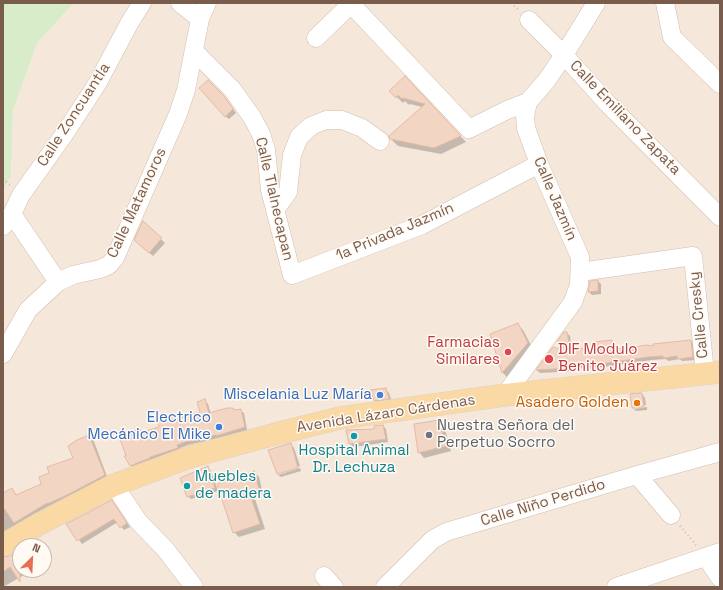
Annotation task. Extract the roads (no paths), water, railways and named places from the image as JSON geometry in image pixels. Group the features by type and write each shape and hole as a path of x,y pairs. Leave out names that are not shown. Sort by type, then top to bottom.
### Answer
{"main road":[{"name":"Avenida Lázaro Cárdenas","path":"3,545 41,523 114,485 190,457 279,432 340,418 505,395 713,373"}],"street":[{"name":"Calle Zoncuantla","path":"7,220 21,195 63,136 97,84 130,22 142,3"},
{"path":"180,3 200,19"},
{"name":"Calle Matamoros","path":"3,354 28,310 58,282 73,275 100,269 109,265 115,258 178,114 186,90 200,19 207,3"},
{"path":"316,38 352,3 469,130 507,110 528,102 547,80 596,3"},
{"path":"665,3 672,36 720,84"},
{"name":"Calle Emiliano Zapata","path":"529,20 564,55 608,104 720,217"},
{"name":"Calle Tlalnecapan","path":"194,51 232,89 252,117 261,134 266,150 270,190 292,275"},
{"name":"Calle Jazmín","path":"505,395 574,302 579,285 580,257 526,128 525,116 528,102"},
{"path":"275,210 288,192 292,155 299,137 311,126 326,120 342,120 362,128 380,141"},
{"name":"1a Privada Jazmín","path":"292,275 422,225 540,164"},
{"path":"7,220 58,282"},
{"name":"Calle Cresky","path":"580,272 693,256 713,373"},
{"name":"Calle Niño Perdido","path":"385,587 432,540 446,532 720,452"},
{"path":"637,475 671,515"},
{"path":"114,485 138,521 166,550 194,587"},
{"path":"616,587 713,555 720,578"}],"place":[{"name":"Farmacias Similares","path":"508,352"},
{"name":"DIF Modulo Benito Juárez","path":"549,359"},
{"name":"Miscelania Luz María","path":"380,395"},
{"name":"Asadero Golden","path":"637,403"},
{"name":"Electrico Mecánico El Mike","path":"219,427"},
{"name":"Nuestra Señora del Perpetuo Socrro","path":"429,435"},
{"name":"Hospital Animal Dr. Lechuza","path":"354,436"},
{"name":"Muebles de madera","path":"187,486"}]}
